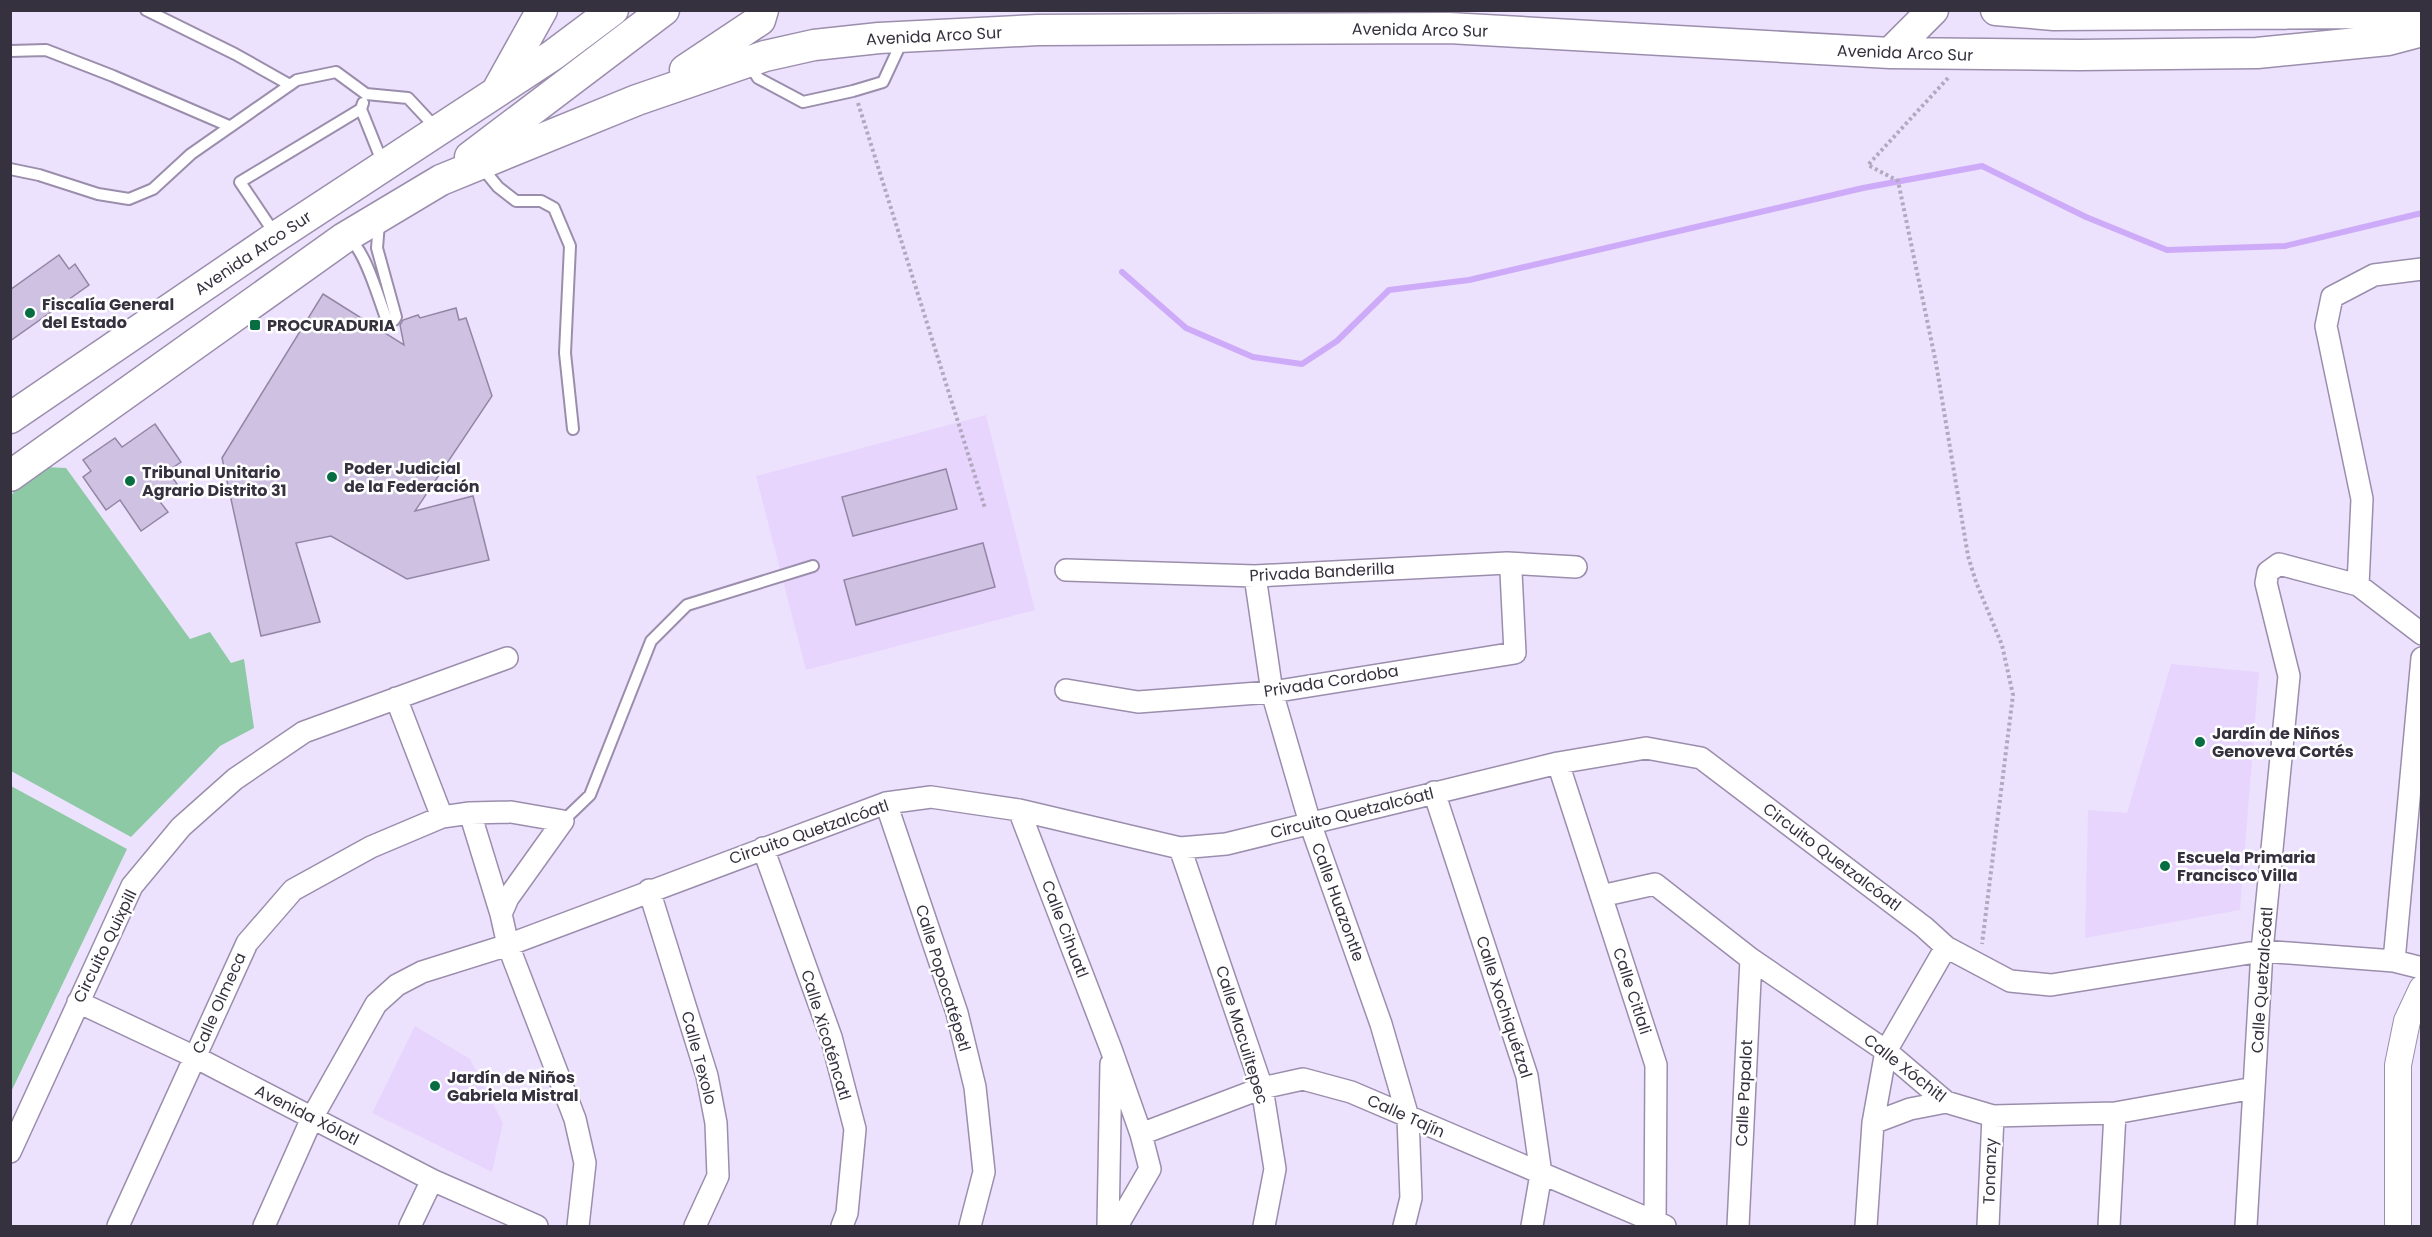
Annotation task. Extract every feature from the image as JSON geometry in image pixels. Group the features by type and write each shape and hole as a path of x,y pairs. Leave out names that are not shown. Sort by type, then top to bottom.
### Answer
{"main road":[{"name":"Avenida Arco Sur","path":"497,91 542,10"},
{"name":"Avenida Arco Sur","path":"10,418 277,236 553,55 613,10"},
{"name":"Avenida Arco Sur","path":"477,160 664,10"},
{"path":"636,100 705,58 760,20 764,10"},
{"path":"1890,53 1933,10"},
{"path":"1996,10 2054,15 2364,12 2421,16"},
{"name":"Avenida Arco Sur","path":"10,476 345,238 380,215 477,160 636,100 747,62 814,45 904,37 1038,30 1449,28 1890,53 1969,55 2257,53 2388,40 2421,31"}],"street":[{"path":"2421,269 2374,275 2332,297 2326,327 2362,499 2358,585 2421,634"},
{"name":"Calle Quetzalcóatl","path":"2246,1227 2262,951 2289,676 2266,583 2268,572 2280,564 2358,585"},
{"name":"Privada Banderilla","path":"1066,570 1255,576 1576,567"},
{"name":"Privada Cordoba","path":"1066,690 1138,702 1272,692 1515,653 1509,568"},
{"name":"Calle Huazontle","path":"1255,576 1272,692 1310,823 1381,1024 1408,1117 1411,1198 1404,1227"},
{"name":"Circuito Quixpill","path":"10,1152 132,886 181,827 235,779 304,732 507,658"},
{"path":"2394,962 2421,658"},
{"path":"396,698 442,817"},
{"name":"Circuito Quetzalcóatl","path":"264,1227 313,1116 376,1004 397,985 422,972 508,945 649,890 886,803 931,797 1019,810 1180,848 1226,844 1558,763 1646,748 1701,758 1946,947 2010,981 2051,985 2262,951 2394,962 2421,968"},
{"name":"Calle Citlali","path":"1558,763 1656,1065 1658,1225"},
{"name":"Calle Xochiquétzal","path":"1434,792 1527,1076 1541,1174 1532,1227"},
{"name":"Calle Popocatépetl","path":"886,803 957,1013 975,1087 984,1172 970,1227"},
{"name":"Calle Cihuatl","path":"1019,810 1111,1049 1141,1134 1150,1169 1117,1227"},
{"name":"Calle Olmeca","path":"118,1227 247,943 293,890 371,847 442,817 470,813 511,812 563,821"},
{"path":"470,813 501,914 508,945 575,1119 585,1163 578,1227"},
{"path":"501,914 508,898 563,821"},
{"name":"Calle Xicoténcatl","path":"763,848 831,1037 855,1129 847,1213 842,1227"},
{"name":"Calle Macuiltepec","path":"1180,848 1262,1088 1275,1169 1264,1227"},
{"name":"Calle Xóchitl","path":"1601,896 1655,884 1751,959 1886,1051 1946,1102 1993,1116 2115,1113 2254,1088"},
{"name":"Calle Texolo","path":"649,890 707,1076 716,1123 717,1176 695,1227"},
{"path":"1866,1227 1872,1123 1886,1051 1946,947"},
{"name":"Calle Papalot","path":"1738,1227 1751,959"},
{"path":"2398,1227 2398,1065 2407,1021 2421,989"},
{"name":"Avenida Xólotl","path":"78,1002 313,1116 432,1180 537,1227"},
{"name":"Calle Cihuatl","path":"1108,1227 1111,1049"},
{"name":"Calle Tajín","path":"1141,1134 1262,1088 1303,1079 1351,1092 1658,1225"},
{"path":"1872,1123 1910,1109 1946,1102"},
{"path":"2109,1227 2115,1113"},
{"name":"Tonanzy","path":"1988,1227 1993,1116"},
{"path":"410,1227 432,1180"}],"lane":[{"path":"146,10 235,54 290,85"},
{"path":"747,62 758,78 803,102 883,82 904,37"},
{"path":"10,51 46,50 229,126"},
{"path":"10,169 39,175 98,194 129,199 153,189 191,154 297,80 336,72 366,94 408,98 439,131"},
{"path":"366,94 361,110 384,166"},
{"path":"277,236 240,183 361,110"},
{"path":"477,160 498,188 516,201 541,201 554,208 570,246 565,353 573,429"},
{"path":"345,238 354,241 362,254 386,318 389,321 394,320 396,317 377,248 380,215"},
{"path":"563,821 590,795 651,641 687,604 813,566"}],"path":[{"path":"1969,55 1868,165 1899,182 1936,363 1968,556 1976,582 2002,645 2013,695 1979,966"},
{"path":"854,91 986,508"}],"shaded area":[{"path":"986,415 1035,610 806,670 756,476"},
{"path":"2171,664 2259,672 2240,910 2085,938 2088,810 2127,813"},
{"name":"Jardín de Niños Gabriela Mistral","path":"415,1026 470,1059 503,1123 492,1172 372,1113"}],"green space":[{"path":"45,467 66,468 190,639 210,632 231,663 244,659 254,728 220,746 131,837 11,771 11,496 15,490"},
{"path":"11,786 127,849 11,1092"}],"building":[{"name":"Fiscalía General del Estado","path":"59,255 69,269 75,264 89,285 10,341 10,290"},
{"name":"Poder Judicial de la Federación","path":"323,294 404,345 400,325 403,320 418,315 420,318 456,308 459,320 466,318 492,396 415,511 473,496 489,560 407,579 331,536 296,543 320,622 261,636 222,458"},
{"name":"Tribunal Unitario Agrario Distrito 31","path":"155,424 181,462 168,471 177,484 157,498 168,512 141,531 120,500 106,510 83,477 91,471 83,460 115,438 122,447"},
{"path":"946,469 957,509 853,536 842,497"},
{"path":"983,543 995,587 856,625 844,580"}],"waterway":[{"path":"1122,272 1186,328 1253,357 1302,364 1337,341 1389,290 1469,280 1863,188 1982,166 2086,217 2167,250 2285,246 2422,213"}],"place":[{"name":"Fiscalía General del Estado","path":"30,313"},
{"name":"PROCURADURIA","path":"255,325"},
{"name":"Poder Judicial de la Federación","path":"332,477"},
{"name":"Tribunal Unitario Agrario Distrito 31","path":"130,481"},
{"name":"Jardín de Niños Genoveva Cortés","path":"2200,742"},
{"name":"Escuela Primaria Francisco Villa","path":"2165,866"},
{"name":"Jardín de Niños Gabriela Mistral","path":"435,1086"}]}
